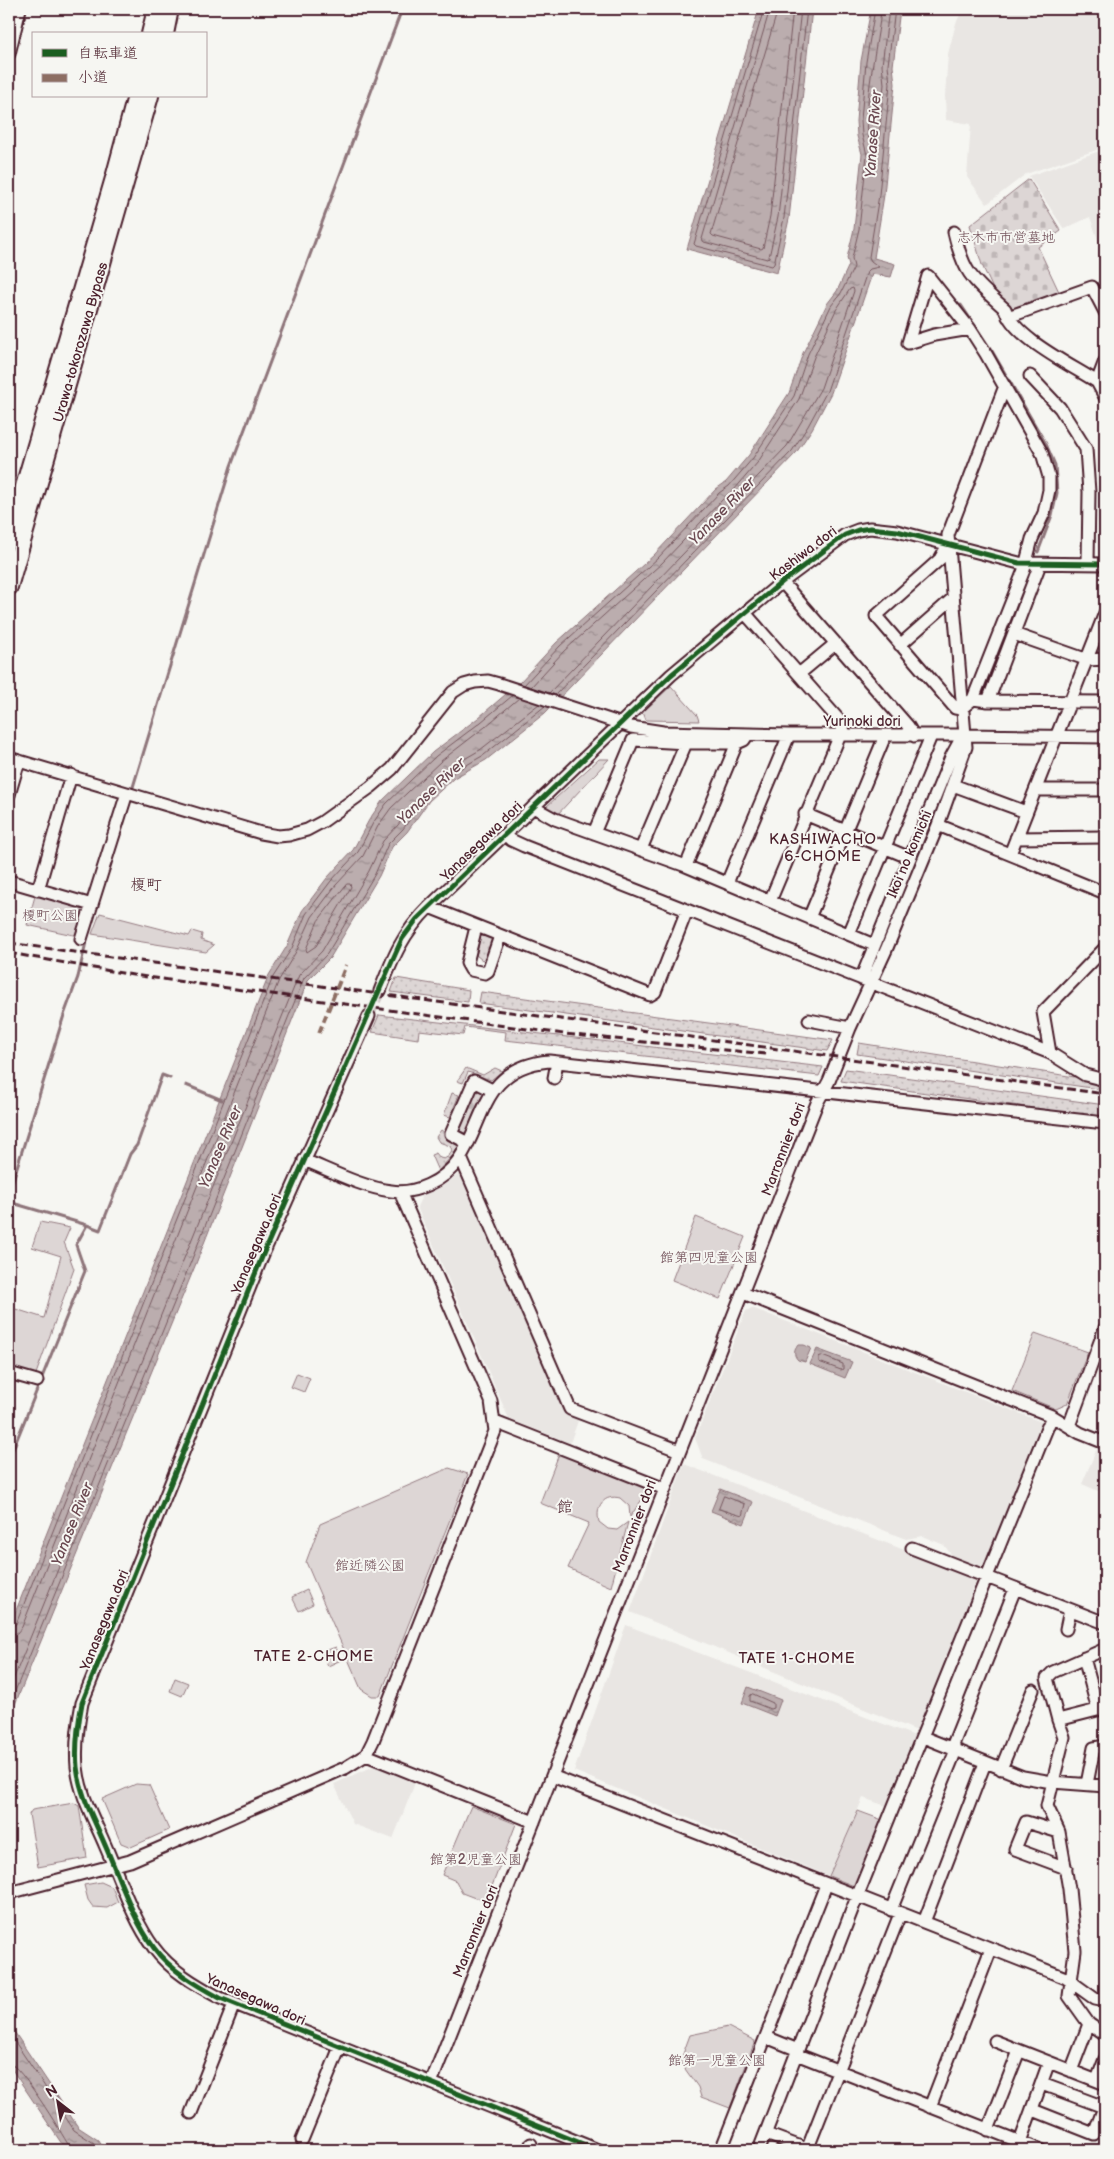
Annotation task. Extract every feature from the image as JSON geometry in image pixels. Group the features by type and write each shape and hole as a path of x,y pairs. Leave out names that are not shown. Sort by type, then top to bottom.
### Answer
{"highway":[{"path":"150,32 156,9"},
{"path":"164,32 170,9"},
{"name":"Urawa-tokorozawa Bypass","path":"9,538 135,98"},
{"name":"Urawa-tokorozawa Bypass","path":"9,587 149,98"}],"street":[{"path":"9,54 20,9"},
{"path":"954,232 960,258 968,273 1005,309 1013,325 1037,344 1097,382 1105,397"},
{"path":"970,329 934,334 908,343 928,276 970,329 1005,386 1042,453 1049,477 1049,490 1044,513 1032,539 1026,564 973,699 961,709 954,706 876,616 940,559 948,545 948,535 1005,386"},
{"path":"1008,317 1092,287 1105,312"},
{"path":"1097,382 1105,361"},
{"path":"1030,376 1060,408 1086,449 1089,492 1088,564"},
{"name":"Kashiwa dori","path":"620,724 671,675 782,582 834,543 858,530 881,528 897,531 1008,561 1026,564 1105,564"},
{"name":"Ikoi no komichi","path":"866,980 938,825 966,748 963,735 948,545"},
{"path":"988,701 1040,564"},
{"path":"782,582 908,726 914,736"},
{"path":"900,645 952,600"},
{"path":"745,613 838,719 843,735 805,814 770,900"},
{"path":"1010,854 1105,613"},
{"path":"1014,634 1088,660 1105,659"},
{"path":"799,674 835,644"},
{"name":"Yurinoki dori","path":"14,759 261,833 283,836 296,834 322,822 383,777 400,760 453,692 464,685 475,682 488,681 595,714 620,724 662,732 789,735 1105,737"},
{"path":"973,699 988,701 1105,702"},
{"name":"Yanasegawa dori","path":"380,990 402,939 411,926 620,724"},
{"path":"594,833 633,740 738,743 744,740 748,734"},
{"path":"727,883 789,735"},
{"path":"866,980 874,945 951,757 963,735"},
{"path":"809,918 885,736"},
{"path":"849,934 931,736"},
{"path":"641,849 686,743"},
{"path":"686,866 738,743"},
{"path":"9,795 14,759"},
{"path":"38,890 71,775"},
{"path":"953,785 1026,812"},
{"path":"1036,790 1105,790"},
{"path":"81,939 127,793"},
{"path":"533,807 551,818 686,866 874,945"},
{"path":"805,814 910,858"},
{"path":"938,825 1105,893"},
{"path":"505,834 511,840 524,846 1050,1053 1085,1075 1105,1080"},
{"path":"1016,838 1105,837"},
{"path":"9,881 92,905"},
{"path":"429,907 650,995 655,992 687,910"},
{"path":"476,927 467,964 471,970 485,973 488,971 500,936"},
{"path":"1050,1053 1043,1012 1105,948"},
{"name":"Marronnier dori","path":"431,2083 817,1103 850,1028 866,980"},
{"name":"Yanasegawa dori","path":"369,1016 264,1252 82,1703 76,1740 77,1768 82,1794 141,1928 155,1949 194,1984 234,2004 598,2150"},
{"path":"809,1020 850,1028"},
{"path":"304,1160 374,1187 400,1192 422,1188 436,1182 451,1171 461,1158 484,1103 492,1090 505,1077 524,1066 540,1062 557,1062 1105,1123"},
{"path":"554,1078 557,1062"},
{"path":"468,1144 451,1134 474,1081 492,1090"},
{"path":"461,1158 570,1409 680,1451"},
{"path":"9,1893 114,1866 174,1843 338,1772 366,1755 493,1436 494,1422 491,1401 400,1192"},
{"path":"743,1293 1052,1416 1080,1433 1105,1442"},
{"path":"1069,1426 1105,1328"},
{"path":"9,1373 37,1381"},
{"path":"759,2150 857,1897 1052,1416"},
{"path":"494,1422 665,1489"},
{"path":"912,1548 1105,1624"},
{"path":"766,2134 807,2150 954,1755 954,1742 1015,1588"},
{"path":"1066,1629 1070,1610"},
{"path":"1105,1649 1052,1672 1047,1678 1064,1736 1048,1806 1059,1832 1066,1868 1075,1951 1068,1996 1089,2024 1105,2035"},
{"path":"1058,1720 1102,1709 1084,1658"},
{"path":"1001,1769 1033,1690"},
{"path":"923,1737 1023,1777 1052,1782 1105,1786"},
{"path":"1087,1784 1094,1748 1105,1746"},
{"path":"366,1755 534,1822"},
{"path":"924,1922 986,1763"},
{"path":"552,1776 1071,1981 1094,1999 1105,2001"},
{"path":"1059,1832 1026,1822 1015,1849 1066,1868"},
{"path":"721,2150 826,1885"},
{"path":"930,2107 991,1949"},
{"path":"191,2113 234,2004"},
{"path":"1071,2070 1089,2024"},
{"path":"766,2037 838,2071 988,2130 1015,2144 1041,2150"},
{"path":"995,2042 1101,2082 1105,2059"},
{"path":"302,2140 340,2046"},
{"path":"988,2130 1020,2051"},
{"path":"1015,2144 1033,2110 1049,2062"},
{"path":"1033,2110 1094,2134 1102,2124 1105,2106 1042,2084"}],"shaded area":[{"path":"963,9 1105,9 1105,147 1026,174 987,204 967,177 971,124 946,120 945,96 948,54 956,23"},
{"path":"1105,149 1105,260 1090,217 1064,229 1029,176"},
{"path":"460,1173 464,1173 579,1418 570,1443 509,1419 417,1207 422,1196 443,1186"},
{"path":"752,1308 1044,1423 986,1569 953,1557 944,1545 922,1536 906,1539 703,1459 695,1438 746,1311"},
{"path":"1098,1446 1105,1449 1105,1494 1082,1484"},
{"path":"684,1464 981,1580 922,1733 630,1612"},
{"path":"626,1625 920,1738 892,1808 863,1798 829,1876 574,1771"},
{"path":"374,1766 415,1783 393,1839 353,1824 334,1784"}],"green space":[{"name":"志木市市営墓地","path":"1029,179 1061,231 1038,247 1061,296 1014,310 994,291 982,265 970,225"},
{"path":"671,686 697,715 699,721 646,720 643,712"},
{"path":"599,759 609,759 556,816 548,812 546,807"},
{"name":"榎町公園","path":"35,896 85,909 78,936 27,925"},
{"path":"100,913 189,936 192,931 202,934 201,940 214,945 206,952 92,934"},
{"path":"483,936 493,939 486,957 482,960 476,955 479,939"},
{"path":"396,978 469,990 468,1002 391,992"},
{"path":"481,992 833,1040 827,1051 479,1003"},
{"path":"379,1015 823,1067 819,1076 505,1040 506,1032 465,1027 463,1035 419,1030 418,1039 372,1032"},
{"path":"859,1043 1081,1078 1105,1085 1105,1090 857,1054"},
{"path":"466,1068 483,1075 495,1068 502,1071 491,1080 468,1072 463,1083 457,1081"},
{"path":"846,1069 1105,1105 1105,1118 841,1081"},
{"path":"477,1086 486,1089 465,1136 457,1133"},
{"path":"452,1093 459,1095 450,1117 444,1115"},
{"path":"441,1130 448,1140 459,1145 454,1154 438,1171 431,1155 436,1153 440,1158 444,1159 449,1156 452,1150 450,1146 439,1142 436,1137"},
{"name":"館第四児童公園","path":"696,1217 745,1237 720,1299 672,1280"},
{"path":"40,1222 70,1228 64,1242 74,1269 36,1374 9,1367 9,1307 44,1318 61,1256 32,1247"},
{"path":"1035,1333 1088,1352 1067,1404 1056,1409 1012,1391"},
{"path":"297,1373 310,1378 304,1392 291,1387"},
{"path":"559,1454 649,1489 630,1517 629,1506 620,1498 614,1497 605,1500 598,1511 599,1522 608,1529 617,1530 628,1522 611,1587 568,1568 589,1523 540,1503"},
{"name":"館近隣公園","path":"449,1468 468,1474 380,1696 372,1696 361,1689 306,1562 320,1524"},
{"path":"307,1590 313,1604 299,1611 292,1597"},
{"path":"336,1647 341,1660 328,1666 322,1652"},
{"path":"175,1678 188,1683 182,1696 170,1691"},
{"path":"136,1784 149,1785 169,1830 131,1847 121,1843 102,1799"},
{"path":"74,1803 79,1806 87,1858 38,1867 29,1814 32,1810"},
{"name":"館第2児童公園","path":"471,1806 516,1824 487,1899 475,1898 462,1893 456,1881 442,1875"},
{"path":"858,1811 885,1821 859,1888 829,1876"},
{"path":"101,1882 112,1887 118,1902 107,1908 93,1907 88,1900 84,1885"},
{"name":"館第一児童公園","path":"728,2027 755,2041 730,2108 701,2097 698,2087 680,2062 690,2035"}],"water":[{"path":"759,9 812,9 789,219 777,273 687,249"},
{"name":"Yanase River","path":"871,9 900,9 893,66 895,84 884,195 874,258 895,264 891,277 872,274 831,393 812,429 796,453 545,713 486,760 454,778 429,801 407,832 392,847 379,876 330,958 308,980 195,1266 9,1719 9,1628 269,975 287,946 302,911 327,878 353,850 369,820 382,801 433,752 478,718 520,682 556,643 654,555 716,489 726,482 749,455 789,393 803,353 849,265 847,258 854,229 862,154 857,136 856,121 861,61"},
{"path":"798,1345 811,1348 805,1362 798,1360 795,1356"},
{"path":"817,1349 852,1362 845,1378 810,1364"},
{"path":"720,1489 753,1502 744,1524 711,1511"},
{"path":"748,1687 781,1700 775,1716 742,1703"},
{"path":"9,2024 78,2127 98,2140 104,2150 66,2150 9,2065"}],"waterway":[{"path":"133,787 231,466 402,9"},
{"path":"961,305 992,351 1046,444 1055,465 1057,493 1052,515 1038,552"},
{"path":"91,925 119,836"},
{"path":"9,1193 64,1015 78,977 87,938"},
{"path":"87,1225 100,1230 130,1154 137,1145 162,1075 170,1078"},
{"path":"186,1085 222,1100"},
{"path":"9,1202 87,1225 76,1245 85,1271 9,1459"}],"tunnel":[{"path":"369,1016 380,991"}],"railway":[{"path":"9,943 1105,1094"},
{"path":"9,953 133,975 564,1034 766,1054"}],"marked path":[{"path":"319,1033 346,965"}],"cycle path":[{"path":"598,2150 220,1998 176,1970 160,1956 139,1924 84,1797 76,1759 77,1735 82,1703 264,1252 402,939 417,919 671,675 782,582 845,535 870,528 897,531 1019,563 1105,564"}],"district":[{"name":"KASHIWACHO 6-CHOME","path":"823,848"},
{"name":"榎町","path":"146,884"},
{"name":"館","path":"565,1506"},
{"name":"TATE 2-CHOME","path":"314,1656"},
{"name":"TATE 1-CHOME","path":"797,1658"}]}
